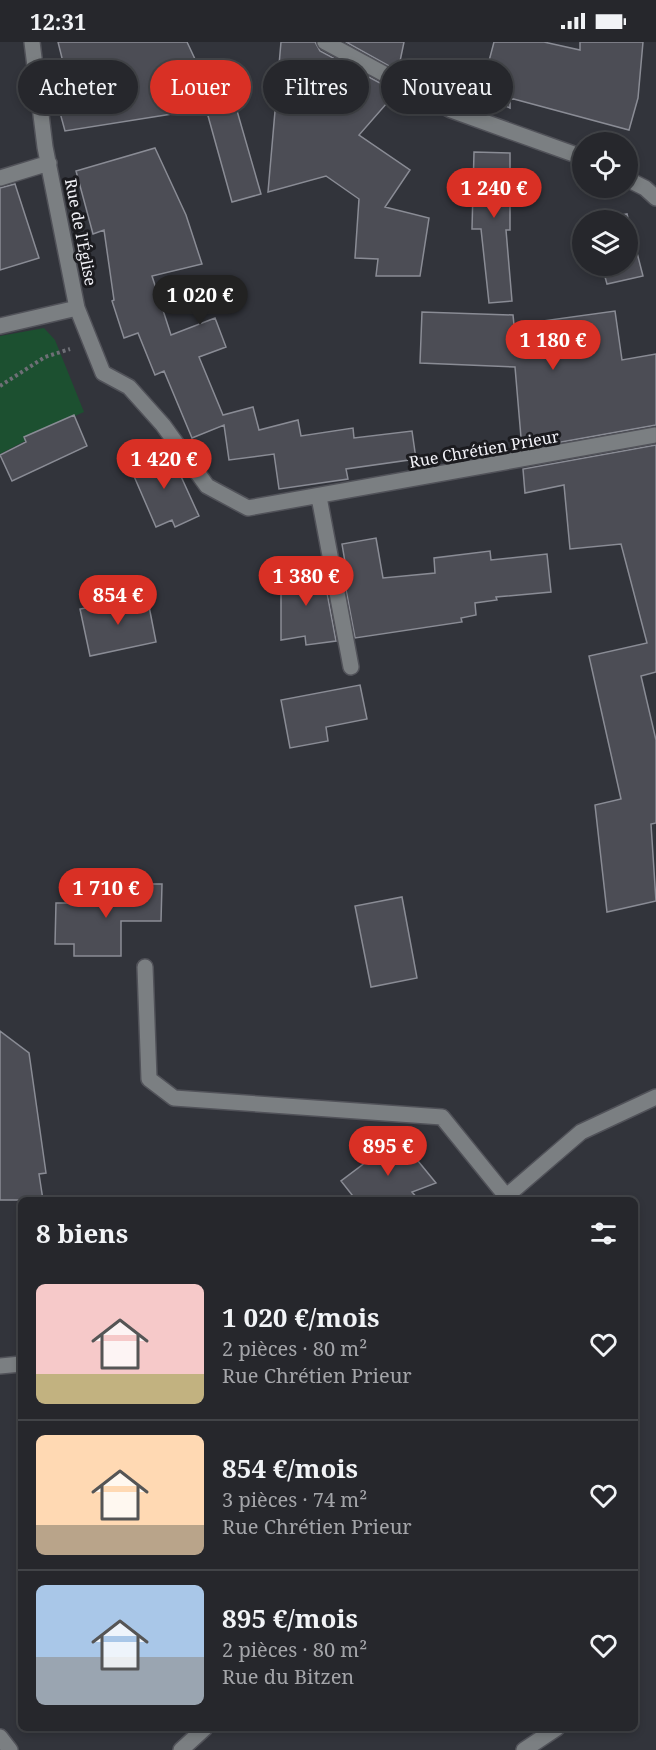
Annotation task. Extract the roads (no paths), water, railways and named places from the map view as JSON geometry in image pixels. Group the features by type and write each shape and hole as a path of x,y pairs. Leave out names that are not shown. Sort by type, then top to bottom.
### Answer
{"street":[{"name":"Rue de l'Église","path":"32,42 49,164 76,308"},
{"path":"325,42 451,110 572,153"},
{"name":"Rue de l'Église","path":"0,178 49,164"},
{"path":"638,184 656,198"},
{"path":"0,326 76,308"},
{"name":"Rue Chrétien Prieur","path":"76,308 103,373 129,387 163,425 207,486 248,508 656,435"},
{"path":"319,497 351,667"},
{"path":"145,967 149,1079 174,1098 441,1117 503,1197"},
{"path":"505,1197 581,1132 656,1097"},
{"path":"0,1366 18,1364"},
{"path":"181,1750 202,1731"},
{"path":"524,1750 552,1731"},
{"path":"0,1737 10,1750"}]}
